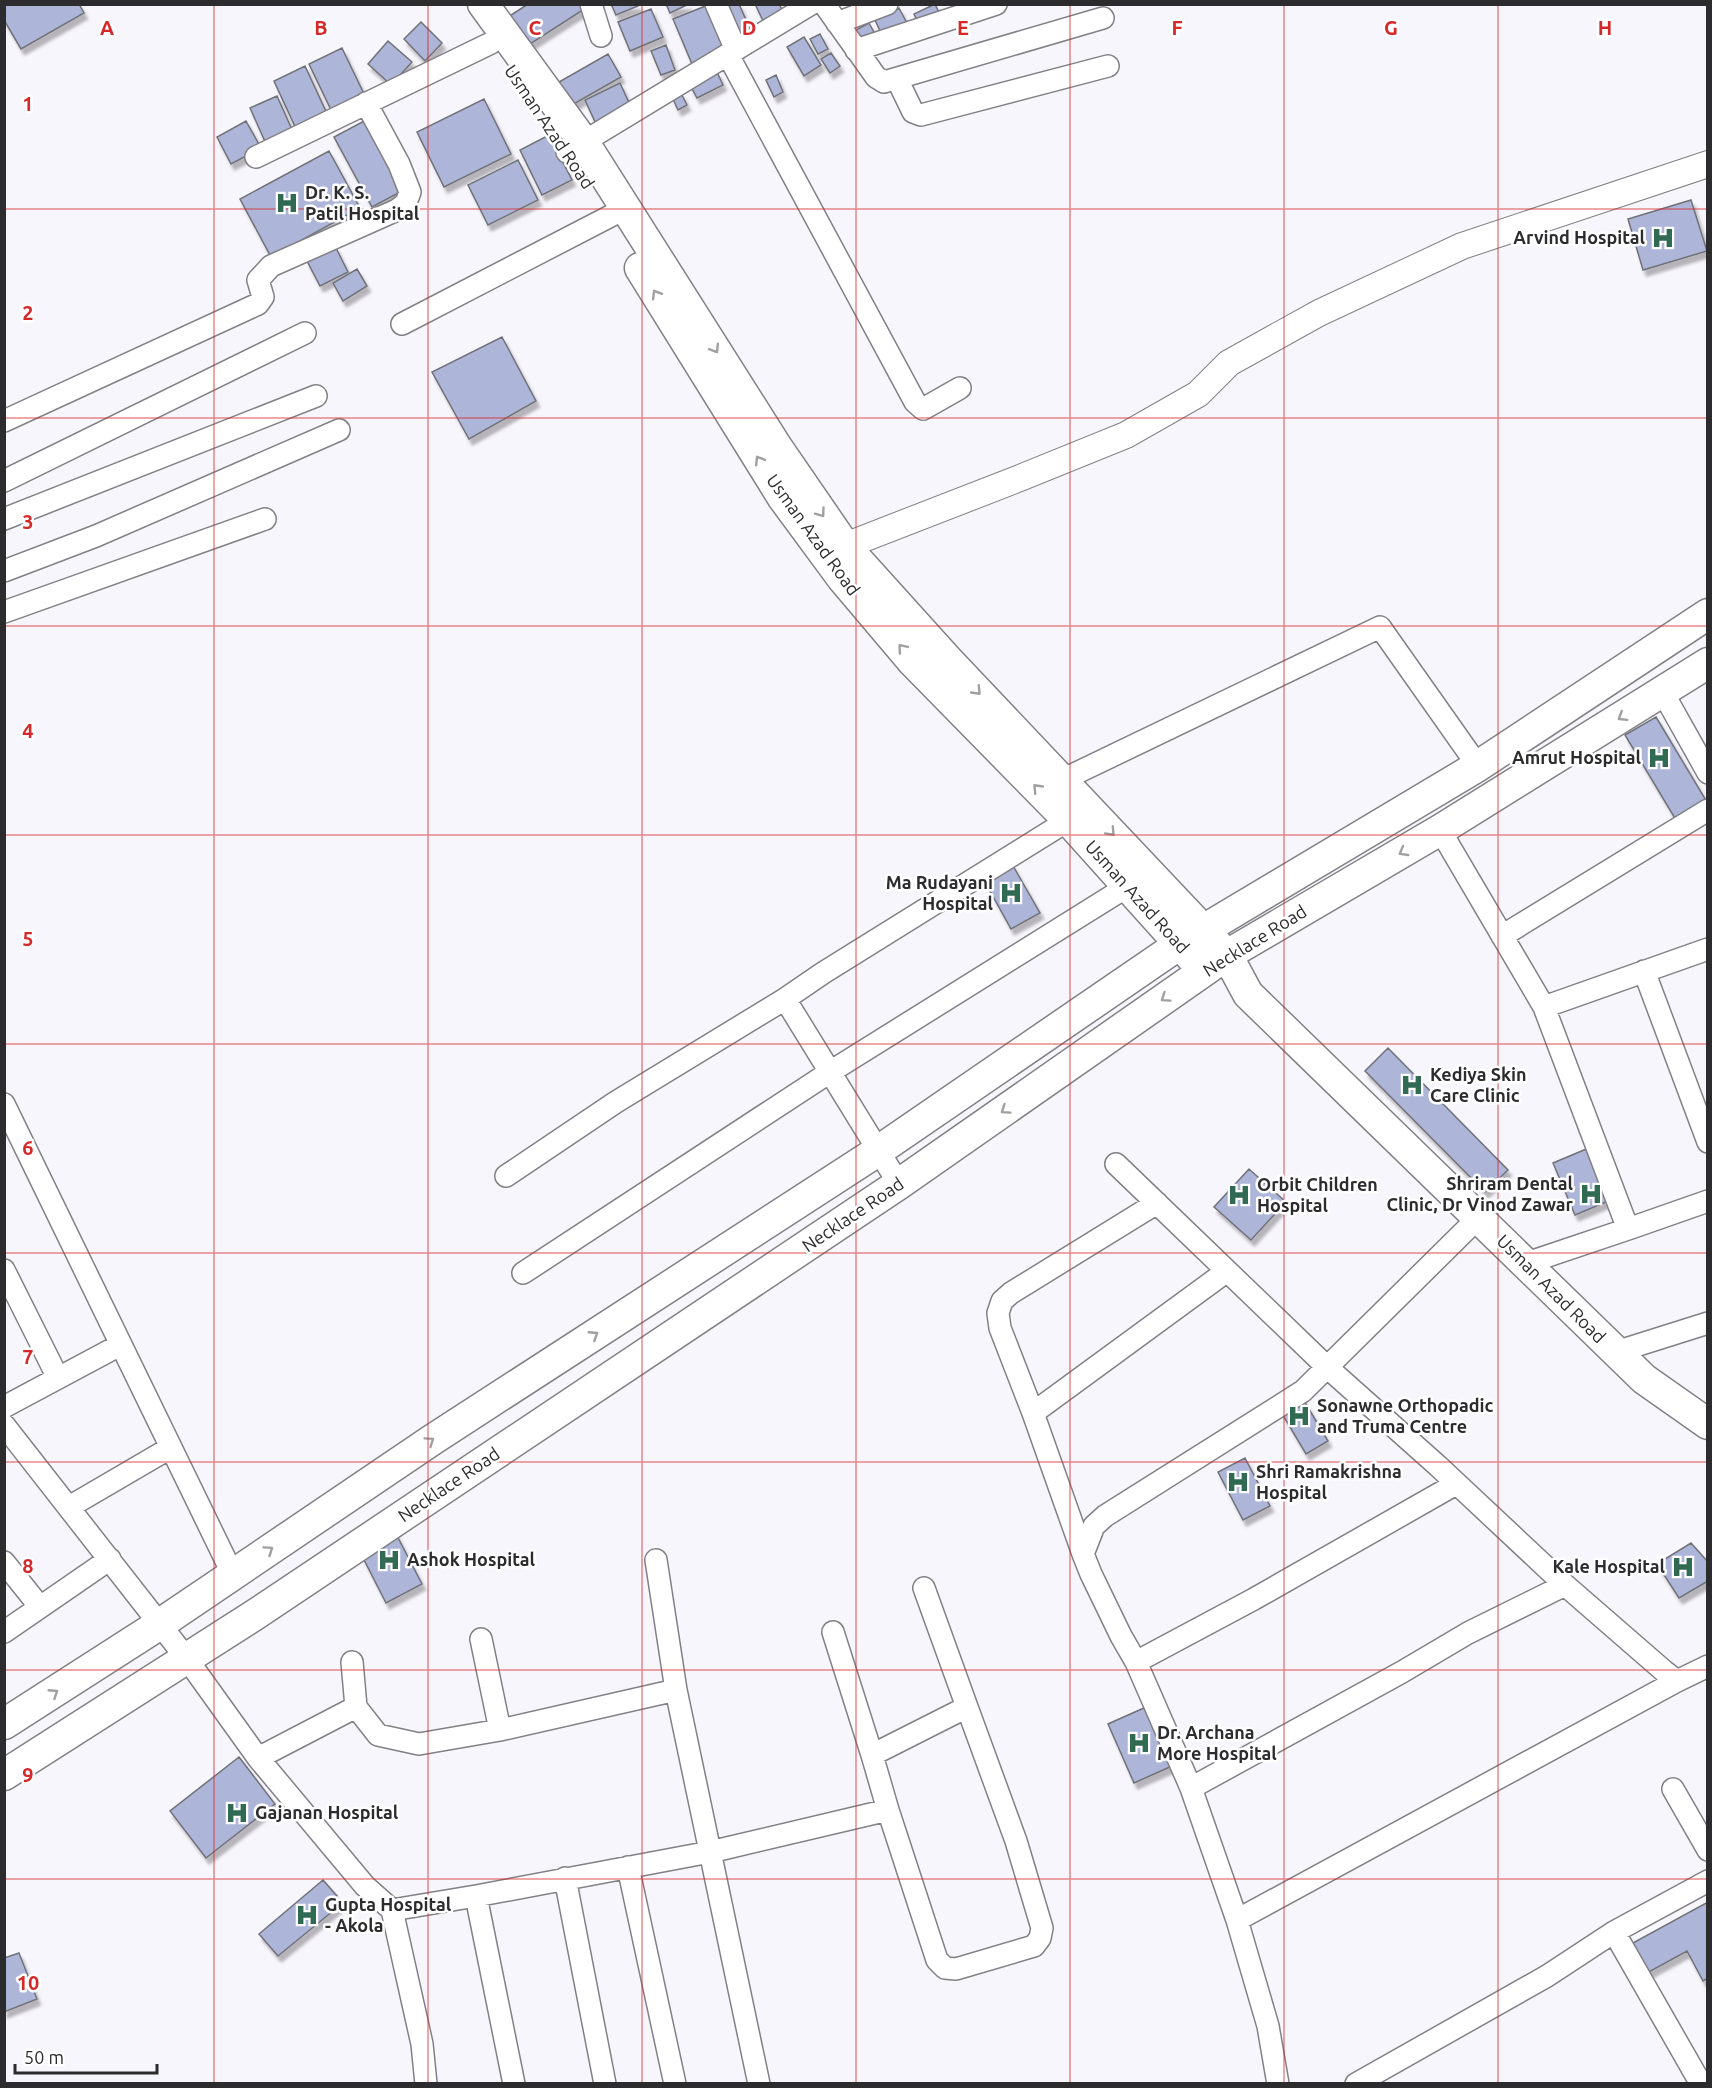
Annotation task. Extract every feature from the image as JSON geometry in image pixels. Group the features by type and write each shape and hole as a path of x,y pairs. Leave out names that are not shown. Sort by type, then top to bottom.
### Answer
{"main road":[{"name":"Usman Azad Road","path":"463,4 491,43 575,147"},
{"name":"Usman Azad Road","path":"483,4 618,212 845,546 899,608 1062,780 1078,814 1128,886 1192,937"},
{"name":"Usman Azad Road","path":"618,212 685,343 783,498 835,569 913,662 1078,814 1215,963 1479,1217 1524,1264 1644,1379 1707,1424"},
{"name":"Necklace Road","path":"4,1724 160,1624 432,1440 878,1151 1192,937 1478,766 1707,614"},
{"name":"Necklace Road","path":"4,1775 187,1659 899,1184 1215,963 1440,830 1707,663"}],"street":[{"path":"591,4 601,36"},
{"path":"716,4 732,52 915,402 923,409 960,388"},
{"path":"575,147 811,4"},
{"path":"824,4 856,50 884,82 1102,18"},
{"path":"837,23 887,4"},
{"path":"856,50 996,4"},
{"path":"255,157 491,43"},
{"path":"897,79 913,112 921,115 1108,66"},
{"path":"4,421 258,304 263,297 258,280 271,266 397,210 406,203 410,192 399,165 366,103"},
{"path":"845,546 1126,435 1198,394 1229,363 1319,313 1462,246 1707,164"},
{"path":"402,324 618,212"},
{"path":"4,481 305,333"},
{"path":"4,519 316,396"},
{"path":"4,571 96,536 339,430"},
{"path":"4,612 265,519"},
{"path":"1062,780 1380,627 1478,766"},
{"path":"1662,692 1707,773"},
{"path":"1502,936 1707,810"},
{"path":"506,1176 616,1102 785,999 1078,814"},
{"path":"1440,830 1544,1007 1628,1229"},
{"path":"523,1273 830,1072 1128,886"},
{"path":"1544,1007 1707,949"},
{"path":"1644,971 1707,1142"},
{"path":"785,999 899,1184"},
{"path":"4,1104 233,1575"},
{"path":"1116,1164 1328,1368 1438,1466 1565,1585 1677,1681"},
{"path":"1524,1264 1707,1201"},
{"path":"1157,1203 1011,1293 1002,1301 998,1313 1000,1328 1090,1574 1136,1662 1191,1788 1237,1920 1268,2026 1278,2084"},
{"path":"1083,1554 1094,1526 1105,1516 1303,1391 1479,1217"},
{"path":"4,1270 58,1378"},
{"path":"1033,1413 1227,1271"},
{"path":"1616,1352 1707,1323"},
{"path":"4,1407 120,1345"},
{"path":"4,1425 187,1659 258,1758 365,1886 392,1910 422,2044 426,2084"},
{"path":"69,1507 170,1448"},
{"path":"1136,1662 1254,1599 1456,1484"},
{"path":"4,1632 110,1559"},
{"path":"656,1560 676,1690 759,2084"},
{"path":"4,1562 40,1607"},
{"path":"1191,1788 1402,1672 1468,1633 1565,1585"},
{"path":"833,1632 937,1960 945,1968 956,1970 1034,1946 1040,1938 1042,1928 1016,1841 924,1588"},
{"path":"481,1639 500,1730"},
{"path":"352,1662 356,1707 378,1735 419,1744 500,1730 676,1690"},
{"path":"1237,1920 1707,1666"},
{"path":"258,1758 356,1707"},
{"path":"872,1755 967,1707"},
{"path":"1673,1789 1707,1850"},
{"path":"392,1910 710,1851 888,1810"},
{"path":"628,1867 675,2084"},
{"path":"564,1878 605,2084"},
{"path":"1356,2084 1547,1976 1614,1932 1707,1881"},
{"path":"476,1896 514,2084"},
{"path":"1614,1932 1701,2084"}],"building":[{"path":"4,4 79,4 84,13 21,49 4,20"},
{"path":"528,4 588,4 589,6 527,46 508,17"},
{"path":"611,4 638,4 638,6 616,15"},
{"path":"666,4 689,4 670,13"},
{"path":"724,4 739,4 754,38 739,45"},
{"path":"755,4 779,4 786,17 766,27"},
{"path":"935,4 941,17 920,27 914,14"},
{"path":"708,5 726,49 692,64 673,19"},
{"path":"899,8 908,25 883,37 875,20"},
{"path":"651,9 663,37 630,51 618,22"},
{"path":"421,22 442,43 425,61 404,39"},
{"path":"869,23 876,36 863,43 856,30"},
{"path":"820,34 828,49 818,54 810,39"},
{"path":"804,37 821,65 804,76 787,47"},
{"path":"388,41 412,62 391,85 368,64"},
{"path":"666,45 675,70 661,75 651,51"},
{"path":"342,48 365,96 332,112 309,64"},
{"path":"831,53 840,66 830,73 821,59"},
{"path":"608,54 621,77 565,109 552,86"},
{"path":"305,66 329,118 298,133 274,81"},
{"path":"717,72 723,85 697,98 690,85"},
{"path":"776,75 783,92 774,97 766,80"},
{"path":"620,83 631,107 596,124 585,100"},
{"path":"681,93 687,105 678,110 672,97"},
{"path":"277,96 294,134 267,146 250,108"},
{"path":"484,99 511,154 444,187 417,132"},
{"path":"366,120 404,190 372,207 334,137"},
{"path":"246,121 261,148 231,164 217,137"},
{"path":"549,135 572,180 542,195 520,150"},
{"path":"329,151 360,208 271,257 240,199"},
{"path":"518,160 538,200 488,225 468,185"},
{"path":"1691,200 1707,251 1643,270 1628,219"},
{"path":"335,246 348,272 320,286 307,261"},
{"path":"357,269 367,286 343,301 333,283"},
{"path":"502,337 536,401 469,439 432,372"},
{"path":"1656,717 1707,802 1676,820 1625,735"},
{"path":"1012,864 1040,913 1011,929 984,880"},
{"path":"1388,1048 1508,1170 1485,1192 1365,1071"},
{"path":"1591,1147 1613,1199 1575,1215 1553,1163"},
{"path":"1249,1169 1286,1202 1251,1240 1214,1207"},
{"path":"1303,1399 1328,1441 1306,1454 1281,1412"},
{"path":"1245,1458 1270,1506 1243,1520 1218,1472"},
{"path":"394,1530 422,1584 386,1603 358,1548"},
{"path":"1691,1543 1708,1562 1708,1581 1679,1598 1657,1564"},
{"path":"1146,1707 1172,1766 1134,1783 1108,1724"},
{"path":"239,1757 275,1804 206,1858 170,1811"},
{"path":"323,1880 337,1896 333,1899 339,1906 278,1956 259,1934"},
{"path":"1708,1902 1708,1978 1703,1981 1687,1951 1647,1973 1631,1944"},
{"path":"19,1953 37,1999 4,2012 4,1958"}],"place":[{"name":"Dr. K. S. Patil Hospital","path":"287,203"},
{"name":"Arvind Hospital","path":"1663,238"},
{"name":"Amrut Hospital","path":"1659,758"},
{"name":"Ma Rudayani Hospital","path":"1011,893"},
{"name":"Kediya Skin Care Clinic","path":"1412,1085"},
{"name":"Shriram Dental Clinic, Dr Vinod Zawar","path":"1591,1194"},
{"name":"Orbit Children Hospital","path":"1239,1195"},
{"name":"Sonawne Orthopadic and Truma Centre","path":"1299,1416"},
{"name":"Shri Ramakrishna Hospital","path":"1238,1482"},
{"name":"Ashok Hospital","path":"389,1560"},
{"name":"Kale Hospital","path":"1683,1567"},
{"name":"Dr. Archana More Hospital","path":"1139,1743"},
{"name":"Gajanan Hospital","path":"237,1813"},
{"name":"Gupta Hospital - Akola","path":"307,1915"}]}
